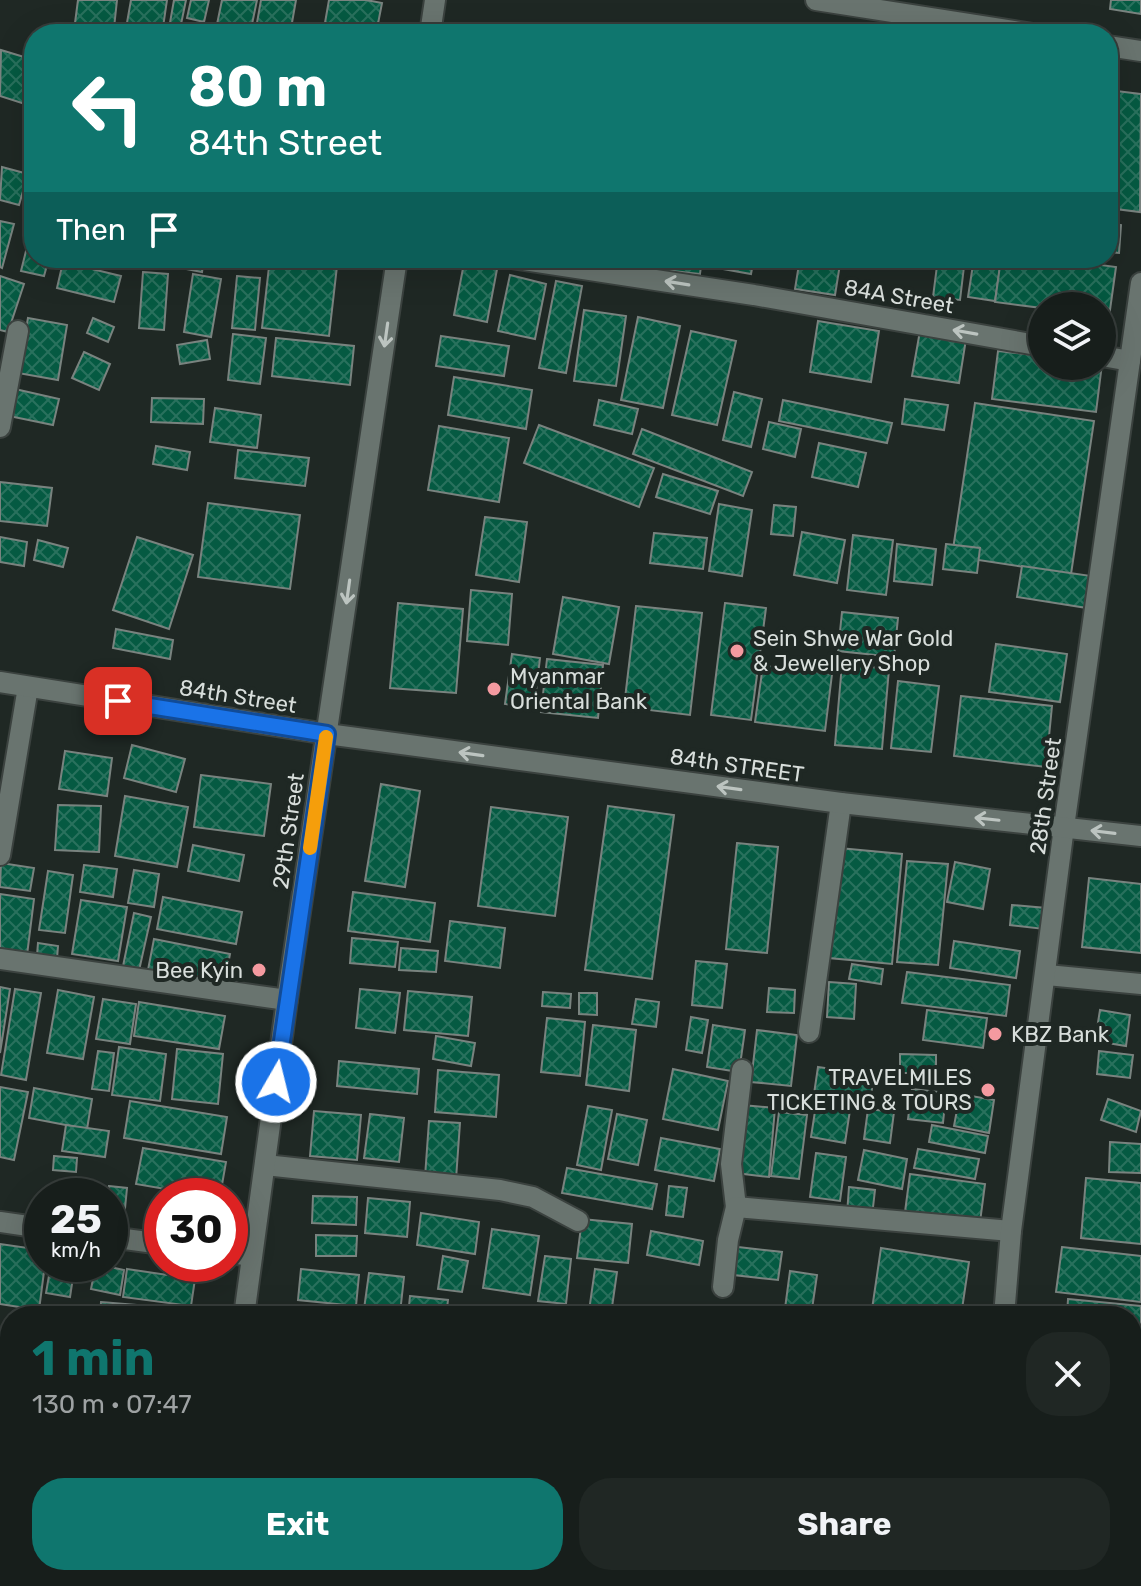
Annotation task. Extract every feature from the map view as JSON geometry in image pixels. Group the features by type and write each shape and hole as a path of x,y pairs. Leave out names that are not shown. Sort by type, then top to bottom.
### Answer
{"street":[{"path":"431,24 435,0"},
{"path":"816,0 969,24"},
{"path":"1118,48 1141,51"},
{"name":"29th Street","path":"245,1306 287,1000 396,268"},
{"name":"84A Street","path":"577,268 754,295 1028,344"},
{"name":"28th Street","path":"1005,1306 1011,1231 1064,827 1141,283"},
{"path":"0,427 18,331"},
{"path":"1116,358 1130,361"},
{"name":"84th Street","path":"0,682 327,734"},
{"path":"0,855 28,687"},
{"name":"84th STREET","path":"327,734 841,803 1141,836"},
{"path":"809,1032 841,803"},
{"path":"0,959 287,1000"},
{"path":"1047,975 1141,984"},
{"path":"723,1287 728,1240 736,1207 731,1164 742,1070"},
{"path":"265,1165 500,1190 533,1197 578,1221"},
{"path":"736,1207 1011,1231"},
{"path":"0,1222 24,1225"},
{"path":"248,1255 252,1256"}],"building":[{"path":"78,0 117,0 114,24 75,23"},
{"path":"131,0 167,0 163,24 127,24"},
{"path":"174,0 186,0 181,24 170,24"},
{"path":"191,0 209,0 204,22 187,18"},
{"path":"222,0 257,0 252,24 217,24"},
{"path":"261,0 296,0 292,24 257,24"},
{"path":"329,0 382,3 378,24 325,24"},
{"path":"1111,0 1141,0 1141,14 1110,9"},
{"path":"1,50 24,57 24,104 0,96"},
{"path":"1118,91 1141,94 1140,212 1118,209"},
{"path":"2,167 24,173 19,205 0,200"},
{"path":"0,221 14,224 2,268 0,267"},
{"path":"1118,225 1121,225 1118,253"},
{"path":"24,259 24,268 46,268 44,276 21,271"},
{"path":"62,268 88,268 121,276 114,302 57,288"},
{"path":"181,268 203,268 202,272"},
{"path":"269,268 337,268 329,336 262,328"},
{"path":"463,268 497,268 487,322 454,315"},
{"path":"655,268 701,268 700,274"},
{"path":"717,268 752,268 751,274"},
{"path":"798,268 839,268 835,295 795,289"},
{"path":"937,268 964,268 960,300 933,297"},
{"path":"972,268 1000,268 995,301 968,297"},
{"path":"1000,268 1116,268 1112,292 1028,292 1028,306 995,302"},
{"path":"143,272 168,274 164,330 139,328"},
{"path":"193,274 221,279 211,337 184,332"},
{"path":"510,275 546,284 535,339 498,331"},
{"path":"0,276 24,284 8,332 0,330"},
{"path":"237,276 260,278 255,330 232,328"},
{"path":"556,281 582,286 566,373 539,368"},
{"path":"584,310 626,316 616,386 574,381"},
{"path":"638,317 680,326 663,408 621,400"},
{"path":"28,318 67,325 58,380 18,373"},
{"path":"93,318 114,327 108,342 87,333"},
{"path":"818,321 879,331 871,382 810,372"},
{"path":"691,331 736,341 717,425 672,415"},
{"path":"920,331 966,339 959,383 912,376"},
{"path":"233,334 266,338 260,384 228,380"},
{"path":"441,336 509,346 504,376 436,366"},
{"path":"276,338 354,346 350,385 272,376"},
{"path":"207,340 210,359 180,364 177,345"},
{"path":"998,351 1028,354 1028,380 1100,380 1096,412 992,399"},
{"path":"84,352 110,364 99,390 72,378"},
{"path":"454,377 532,390 526,429 448,415"},
{"path":"15,389 59,399 53,425 9,416"},
{"path":"734,392 762,399 751,447 723,440"},
{"path":"152,398 204,399 203,424 151,422"},
{"path":"905,399 948,405 944,430 902,424"},
{"path":"599,400 638,409 632,434 594,425"},
{"path":"783,400 892,423 887,443 779,421"},
{"path":"975,403 1094,421 1071,574 952,556"},
{"path":"215,408 261,415 257,448 210,442"},
{"path":"769,422 801,429 795,457 763,449"},
{"path":"539,425 654,468 639,507 524,463"},
{"path":"439,426 509,438 499,502 428,490"},
{"path":"642,429 752,472 743,496 633,454"},
{"path":"819,443 866,453 858,487 812,477"},
{"path":"156,446 190,452 187,470 153,464"},
{"path":"238,450 309,458 305,486 235,478"},
{"path":"663,474 718,491 710,514 656,497"},
{"path":"0,482 52,488 47,526 0,521"},
{"path":"208,503 300,515 290,589 198,577"},
{"path":"719,504 752,510 742,576 709,571"},
{"path":"774,505 796,507 793,536 771,534"},
{"path":"485,517 527,522 519,582 476,575"},
{"path":"802,532 845,540 837,583 794,575"},
{"path":"654,533 707,538 703,569 650,563"},
{"path":"853,535 893,540 886,595 847,590"},
{"path":"0,537 27,542 24,566 0,562"},
{"path":"137,537 193,555 169,629 113,610"},
{"path":"38,540 68,548 63,567 34,560"},
{"path":"897,544 936,549 932,585 894,581"},
{"path":"946,544 980,548 977,573 943,569"},
{"path":"1022,566 1091,576 1087,608 1017,597"},
{"path":"471,590 512,594 508,645 467,641"},
{"path":"563,597 619,607 609,664 553,654"},
{"path":"398,603 463,609 456,693 390,688"},
{"path":"725,603 766,608 751,720 711,715"},
{"path":"636,606 702,613 690,715 624,707"},
{"path":"842,612 898,618 894,657 838,651"},
{"path":"116,629 173,640 170,659 113,648"},
{"path":"996,644 1067,654 1060,702 989,692"},
{"path":"512,654 540,658 534,708 505,704"},
{"path":"547,659 603,665 598,718 541,712"},
{"path":"842,664 889,669 882,749 835,745"},
{"path":"763,665 832,674 825,731 755,722"},
{"path":"898,681 939,686 931,752 891,748"},
{"path":"961,696 1052,706 1046,767 954,756"},
{"path":"132,745 185,759 176,792 124,778"},
{"path":"65,751 112,758 107,796 59,789"},
{"path":"201,775 271,784 264,836 194,827"},
{"path":"381,784 420,791 405,887 365,881"},
{"path":"125,796 188,807 177,867 115,856"},
{"path":"58,805 101,806 99,852 55,850"},
{"path":"608,806 674,815 652,979 585,970"},
{"path":"491,807 568,817 555,916 478,906"},
{"path":"737,843 778,847 767,953 726,949"},
{"path":"193,845 244,855 239,881 188,871"},
{"path":"839,848 902,854 892,964 829,958"},
{"path":"907,861 948,864 938,965 897,962"},
{"path":"955,862 990,869 983,909 947,902"},
{"path":"1,863 34,868 30,891 0,887"},
{"path":"84,865 117,869 113,897 80,892"},
{"path":"134,870 159,874 154,907 128,903"},
{"path":"48,871 73,875 65,933 39,930"},
{"path":"1089,878 1141,884 1141,953 1082,947"},
{"path":"353,892 435,903 430,942 348,931"},
{"path":"0,894 34,899 27,955 0,951"},
{"path":"163,897 242,912 236,944 157,929"},
{"path":"81,900 127,907 118,961 72,954"},
{"path":"1012,905 1046,908 1044,929 1010,925"},
{"path":"134,913 151,917 138,975 122,971"},
{"path":"450,921 505,928 500,968 445,961"},
{"path":"352,938 398,942 395,967 350,963"},
{"path":"154,939 230,954 224,985 148,970"},
{"path":"954,941 1020,951 1016,978 950,968"},
{"path":"38,943 58,946 56,971 36,968"},
{"path":"401,948 438,951 436,972 399,970"},
{"path":"696,961 727,964 722,1008 692,1005"},
{"path":"852,964 883,969 881,984 849,979"},
{"path":"907,972 1010,985 1006,1016 902,1003"},
{"path":"829,982 856,984 854,1019 827,1017"},
{"path":"0,987 10,989 0,1053"},
{"path":"769,988 795,990 794,1013 767,1012"},
{"path":"15,989 41,993 26,1080 1,1075"},
{"path":"360,989 400,993 395,1033 356,1028"},
{"path":"58,990 94,997 83,1059 47,1053"},
{"path":"408,991 472,997 468,1036 404,1030"},
{"path":"543,992 571,994 570,1008 542,1006"},
{"path":"579,993 597,993 597,1015 579,1014"},
{"path":"103,999 136,1004 130,1044 96,1039"},
{"path":"636,999 659,1002 656,1027 632,1024"},
{"path":"139,1002 225,1016 219,1049 134,1036"},
{"path":"927,1010 987,1018 983,1048 923,1040"},
{"path":"1100,1010 1130,1015 1126,1046 1095,1041"},
{"path":"691,1017 708,1020 702,1053 686,1050"},
{"path":"547,1018 585,1022 580,1076 541,1072"},
{"path":"593,1025 636,1030 629,1091 586,1085"},
{"path":"713,1025 745,1030 739,1072 707,1067"},
{"path":"757,1030 797,1035 791,1086 751,1082"},
{"path":"436,1036 475,1043 471,1066 433,1059"},
{"path":"119,1047 166,1054 160,1101 112,1095"},
{"path":"177,1049 223,1054 218,1104 172,1099"},
{"path":"98,1051 114,1053 109,1091 92,1089"},
{"path":"1099,1051 1133,1055 1130,1078 1097,1074"},
{"path":"900,1054 936,1055 936,1073 900,1073"},
{"path":"339,1061 419,1069 417,1094 337,1086"},
{"path":"818,1067 874,1075 870,1102 814,1094"},
{"path":"673,1069 728,1081 718,1130 663,1119"},
{"path":"438,1070 499,1075 496,1117 435,1112"},
{"path":"0,1087 28,1092 14,1160 0,1157"},
{"path":"34,1088 92,1099 87,1129 29,1118"},
{"path":"912,1089 946,1093 943,1123 908,1119"},
{"path":"960,1094 994,1100 989,1133 954,1126"},
{"path":"1108,1099 1141,1111 1136,1132 1101,1120"},
{"path":"130,1101 227,1117 221,1154 124,1138"},
{"path":"742,1105 775,1108 769,1177 736,1173"},
{"path":"816,1105 850,1110 845,1143 811,1137"},
{"path":"588,1106 612,1110 601,1170 577,1165"},
{"path":"868,1109 894,1112 890,1143 864,1139"},
{"path":"314,1111 361,1115 357,1160 310,1156"},
{"path":"779,1112 807,1115 799,1179 771,1176"},
{"path":"370,1114 404,1118 399,1162 364,1158"},
{"path":"617,1114 647,1120 638,1165 608,1159"},
{"path":"429,1121 460,1123 456,1179 425,1177"},
{"path":"66,1125 109,1131 105,1157 62,1151"},
{"path":"932,1125 988,1136 985,1153 929,1142"},
{"path":"661,1138 720,1149 714,1181 655,1170"},
{"path":"1110,1142 1141,1144 1141,1173 1109,1172"},
{"path":"143,1148 226,1162 223,1178 144,1178 144,1185 136,1184"},
{"path":"918,1149 979,1159 975,1179 914,1168"},
{"path":"864,1150 907,1159 902,1189 858,1180"},
{"path":"816,1153 846,1157 840,1201 810,1197"},
{"path":"54,1156 77,1158 76,1172 53,1170"},
{"path":"567,1168 657,1184 652,1209 562,1193"},
{"path":"910,1174 985,1184 980,1222 905,1212"},
{"path":"1086,1178 1141,1183 1141,1244 1081,1238"},
{"path":"669,1186 687,1188 683,1217 666,1215"},
{"path":"849,1187 875,1190 872,1216 847,1214"},
{"path":"313,1196 357,1197 356,1225 312,1223"},
{"path":"368,1198 410,1202 407,1237 365,1233"},
{"path":"421,1213 479,1222 475,1254 417,1245"},
{"path":"582,1219 632,1224 628,1263 577,1258"},
{"path":"492,1229 539,1236 530,1295 483,1288"},
{"path":"651,1231 703,1241 699,1265 647,1255"},
{"path":"316,1235 357,1236 356,1256 316,1256"},
{"path":"0,1244 24,1247 24,1282 43,1282 40,1306 0,1304"},
{"path":"738,1247 782,1252 778,1280 734,1275"},
{"path":"1062,1247 1141,1256 1141,1302 1056,1292"},
{"path":"881,1248 969,1262 962,1306 872,1306"},
{"path":"443,1256 468,1261 462,1292 438,1289"},
{"path":"545,1256 571,1259 566,1304 538,1301"},
{"path":"128,1269 144,1272 144,1282 195,1282 191,1306 123,1297"},
{"path":"301,1269 359,1275 356,1306 298,1300"},
{"path":"595,1269 617,1272 612,1306 590,1306"},
{"path":"790,1271 817,1275 812,1306 785,1306"},
{"path":"369,1273 404,1277 401,1306 364,1306"},
{"path":"48,1282 72,1282 70,1297 46,1293"},
{"path":"92,1282 122,1282 120,1295 91,1289"},
{"path":"410,1296 448,1300 447,1306 409,1306"},
{"path":"1068,1299 1141,1306 1068,1306"},
{"path":"101,1302 148,1306 101,1306"}],"slow traffic":[{"path":"310,848 326,737"}],"place":[{"name":"Sein Shwe War Gold & Jewellery Shop","path":"737,651"},
{"name":"Myanmar Oriental Bank","path":"494,689"},
{"name":"Bee Kyin","path":"259,970"},
{"name":"KBZ Bank","path":"995,1034"},
{"name":"TRAVELMILES TICKETING & TOURS","path":"988,1090"}],"route":[{"path":"118,701 327,734 276,1082"}]}
